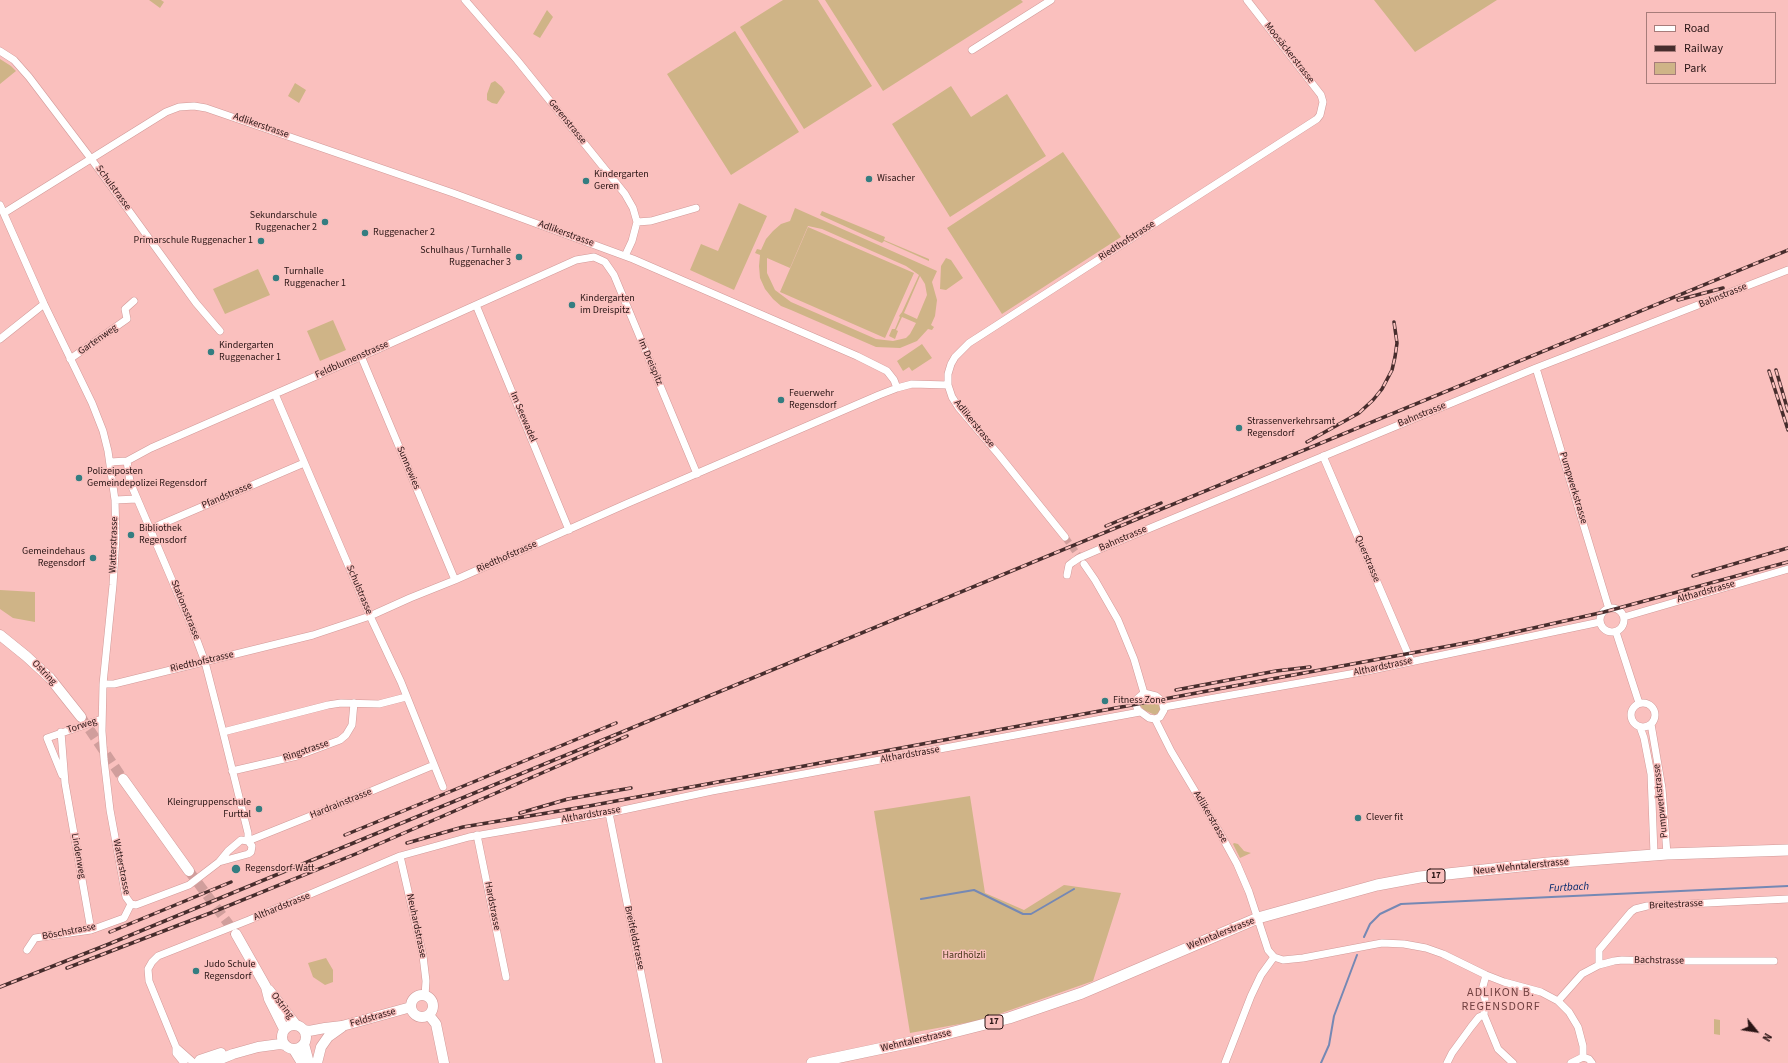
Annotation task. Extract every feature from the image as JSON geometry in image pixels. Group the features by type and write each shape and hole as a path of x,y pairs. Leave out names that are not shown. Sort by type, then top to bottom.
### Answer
{"main road":[{"name":"Ostring","path":"0,634 50,678 81,717"},
{"path":"123,779 189,871"},
{"name":"Neue Wehntalerstrasse","path":"1258,918 1377,885 1420,877 1548,863 1654,854 1788,850"},
{"name":"Wehntalerstrasse","path":"812,1063 926,1039 982,1025 1038,1008 1124,976 1258,918"},
{"name":"Ostring","path":"236,934 266,987 269,999 283,1032"},
{"name":"Ostring","path":"266,987 300,1028"},
{"path":"425,996 430,999 433,1006 429,1015 419,1017 413,1013 411,1007 415,998 425,996"},
{"name":"Feldstrasse","path":"300,1028 309,1031 338,1027 411,1007"},
{"path":"429,1015 436,1024 444,1063"},
{"path":"258,1047 290,1026 300,1028 309,1063"},
{"path":"317,1063 321,1047 338,1027"},
{"name":"Feldstrasse","path":"305,1043 338,1027"},
{"path":"283,1032 284,1045"},
{"path":"294,1050 298,1049 305,1043"},
{"path":"211,1063 233,1054 258,1047 280,1044 294,1050 302,1063"},
{"path":"198,1063 200,1060 221,1053 233,1054"}],"street":[{"name":"Gerenstrasse","path":"465,0 517,60 625,194 633,208 636,222 632,241 625,256"},
{"path":"972,50 1051,0"},
{"name":"Moosäckerstrasse","path":"1247,0 1321,94 1323,102 1322,109"},
{"name":"Schulstrasse","path":"0,51 14,60 29,77 92,160 196,303 220,331"},
{"name":"Adlikerstrasse","path":"4,213 92,160 166,112 179,107 194,106 206,108 309,142 625,256 857,356 887,371 894,380 897,388"},
{"name":"Riedthofstrasse","path":"948,385 950,364 969,343 1310,125 1317,119 1322,109"},
{"name":"Watterstrasse","path":"0,205 103,431 110,462 115,500 116,537 113,585 103,684 102,719 104,758 110,810 126,897 131,904"},
{"path":"636,222 651,221 696,208"},
{"name":"Feldblumenstrasse","path":"110,462 127,461 158,445 576,260 594,257"},
{"name":"Im Dreispitz","path":"594,257 605,262 614,275 697,474"},
{"name":"Bahnstrasse","path":"1067,575 1069,566 1079,558 1536,368 1788,270"},
{"name":"Gartenweg","path":"70,359 127,319 125,309 134,301"},
{"path":"0,339 44,304"},
{"name":"Im Seewadel","path":"476,305 569,530"},
{"name":"Sunnewies","path":"361,356 456,580"},
{"name":"Pumpwerkstrasse","path":"1536,368 1609,609"},
{"path":"897,388 912,384 948,385"},
{"name":"Adlikerstrasse","path":"948,385 952,397 959,408 999,454 1065,538"},
{"name":"Riedthofstrasse","path":"103,684 114,684 313,635 370,616 897,388"},
{"name":"Schulstrasse","path":"275,394 370,616 401,682 443,787"},
{"name":"Querstrasse","path":"1323,456 1411,661"},
{"name":"Stationsstrasse","path":"127,461 130,482 192,627 205,662 248,833 248,840"},
{"name":"Pfandstrasse","path":"150,529 304,462"},
{"path":"115,500 137,498"},
{"path":"1084,564 1096,580 1118,620 1134,659 1144,693"},
{"name":"Althardstrasse","path":"1624,617 1788,569"},
{"path":"1609,609 1618,610 1624,617 1623,624 1616,632 1606,630 1600,622 1601,615 1609,609"},
{"name":"Althardstrasse","path":"1164,707 1366,671 1600,622"},
{"path":"1616,632 1639,703"},
{"path":"1144,693 1156,696 1162,702 1164,707 1162,716 1155,719 1140,712 1136,702 1144,693"},
{"path":"223,732 328,705 354,703 379,704 406,697"},
{"name":"Ringstrasse","path":"232,771 297,756 340,740 346,735 352,725 354,703"},
{"name":"Pumpwerkstrasse","path":"1654,854 1652,774 1640,727 1633,723 1630,716 1633,708 1639,703 1648,704 1654,711 1654,718 1651,724 1662,788 1667,854"},
{"name":"Althardstrasse","path":"184,1063 178,1057 176,1047 149,982 148,969 158,956 255,918 400,856 477,835 609,813 720,789 1140,712"},
{"name":"Torweg","path":"61,732 102,719"},
{"name":"Adlikerstrasse","path":"1155,719 1171,751 1237,864 1250,892 1258,918"},
{"path":"1640,727 1651,724"},
{"name":"Lindenweg","path":"65,783 48,738 61,732 65,783 91,930"},
{"name":"Hardrainstrasse","path":"131,904 136,905 189,885 219,862 236,843 241,840 248,840 338,806 434,764"},
{"name":"Breitfeldstrasse","path":"609,813 660,1063"},
{"name":"Hardstrasse","path":"477,835 506,977"},
{"name":"Hardrainstrasse","path":"219,862 251,852 252,846 248,840"},
{"name":"Neuhardstrasse","path":"400,856 423,956 426,981 425,996"},
{"name":"Breitestrasse","path":"1599,965 1599,950 1635,909 1647,906 1788,899"},
{"name":"Böschstrasse","path":"27,950 35,938 91,930 124,918 131,904"},
{"name":"Wehntalerstrasse","path":"1258,918 1268,950 1274,957"},
{"path":"1226,1063 1250,996 1261,975 1274,957 1283,960 1303,958 1372,944 1404,944 1426,948 1443,954 1486,975 1504,982 1541,992 1558,1001 1569,1012 1578,1027 1583,1046 1583,1057"},
{"name":"Bachstrasse","path":"1558,1001 1582,974 1599,965 1622,960 1774,961"},
{"path":"1486,975 1482,990 1485,999 1484,1015 1498,1049 1513,1063"},
{"path":"1447,1063 1452,1053 1471,1027 1479,1017 1484,1015"},
{"name":"Althardstrasse","path":"176,1047 194,1063"},
{"path":"1571,1063 1583,1057 1589,1059 1592,1063"}],"green space":[{"path":"149,0 161,0 164,2 160,8"},
{"path":"783,0 818,0 872,86 804,129 740,27"},
{"path":"825,0 1021,0 1023,2 883,91"},
{"path":"1374,0 1497,0 1415,52"},
{"path":"547,10 553,17 540,38 533,34"},
{"path":"735,31 799,132 731,175 667,74"},
{"path":"0,59 16,71 0,84"},
{"path":"495,81 505,92 497,104 487,100 487,94 491,83"},
{"path":"295,83 306,90 299,103 288,96"},
{"path":"951,86 971,117 1007,94 1046,156 950,217 892,124"},
{"path":"1063,152 1121,237 1002,314 947,228"},
{"path":"739,203 767,216 734,290 690,270 701,244 718,251"},
{"path":"795,208 937,271 932,282 937,300 935,316 931,325 934,327 932,330 928,329 917,341 900,348 876,347 781,306 765,289 760,278 760,255 755,253 757,249 761,250 766,239 773,231 781,224 790,221","holes":["808,226 822,229 906,266 919,275 899,316 900,317 895,329 892,329 889,336 895,339 898,331 896,330 902,317 916,323 906,338 893,341 876,339 791,302 775,290 767,273 767,258 790,268","920,276 925,284 927,295 917,319 904,313"]},
{"path":"822,211 885,237 884,240 929,259 929,261 884,241 882,243 820,215"},
{"path":"808,227 914,273 885,338 780,292"},
{"path":"946,258 951,260 963,278 946,290 940,289 941,266"},
{"path":"258,269 270,295 225,314 213,289"},
{"path":"333,320 346,350 320,361 307,331"},
{"path":"922,344 932,358 912,371 909,367 903,371 897,361"},
{"path":"0,590 35,592 35,622 13,618 0,609"},
{"path":"1157,702 1161,708 1155,715 1144,710 1140,705"},
{"name":"Hardhölzli","path":"970,796 985,893 1024,910 1064,885 1121,893 1093,981 982,1020 910,1033 874,811"},
{"path":"1233,844 1238,844 1244,851 1251,853 1240,858"},
{"path":"326,958 333,970 333,982 325,985 313,977 308,963"},
{"path":"1714,1019 1720,1020 1720,1035 1714,1034"}],"waterway":[{"name":"Furtbach","path":"1364,937 1370,924 1380,914 1401,904 1788,886"},
{"path":"921,899 974,890 1023,914 1031,914 1074,889"},
{"name":"Furtbach","path":"1321,1063 1329,1045 1334,1016 1357,955"}],"tunnel":[{"path":"1065,537 1083,562"},
{"path":"81,717 123,779"},
{"path":"189,871 236,934"}],"railway":[{"path":"0,987 109,944 1788,250"},
{"path":"1678,300 1723,288"},
{"path":"1307,442 1359,413 1382,389 1392,370 1395,357 1397,343 1394,322"},
{"path":"1776,370 1788,411"},
{"path":"1769,371 1788,430"},
{"path":"1106,526 1161,503"},
{"path":"1693,576 1788,548"},
{"path":"407,843 463,827 589,806 1476,641 1604,612 1788,562"},
{"path":"1176,690 1276,671 1310,667"},
{"path":"345,835 616,723"},
{"path":"67,968 213,912 358,853 627,736"},
{"path":"520,813 568,799 631,788"},
{"path":"110,932 231,882"}],"place":[{"name":"Wisacher","path":"869,179"},
{"name":"Kindergarten Geren","path":"586,181"},
{"name":"Sekundarschule Ruggenacher 2","path":"325,222"},
{"name":"Ruggenacher 2","path":"365,233"},
{"name":"Primarschule Ruggenacher 1","path":"261,241"},
{"name":"Schulhaus / Turnhalle Ruggenacher 3","path":"519,257"},
{"name":"Turnhalle Ruggenacher 1","path":"276,278"},
{"name":"Kindergarten im Dreispitz","path":"572,305"},
{"name":"Kindergarten Ruggenacher 1","path":"211,352"},
{"name":"Feuerwehr Regensdorf","path":"781,400"},
{"name":"Strassenverkehrsamt Regensdorf","path":"1239,428"},
{"name":"Polizeiposten Gemeindepolizei Regensdorf","path":"79,478"},
{"name":"Bibliothek Regensdorf","path":"131,535"},
{"name":"Gemeindehaus Regensdorf","path":"93,558"},
{"name":"Fitness Zone","path":"1105,701"},
{"name":"Kleingruppenschule Furttal","path":"259,809"},
{"name":"Clever fit","path":"1358,818"},
{"name":"Regensdorf-Watt","path":"236,869"},
{"name":"Judo Schule Regensdorf","path":"196,971"}],"district":[{"name":"ADLIKON B. REGENSDORF","path":"1501,1000"}]}
